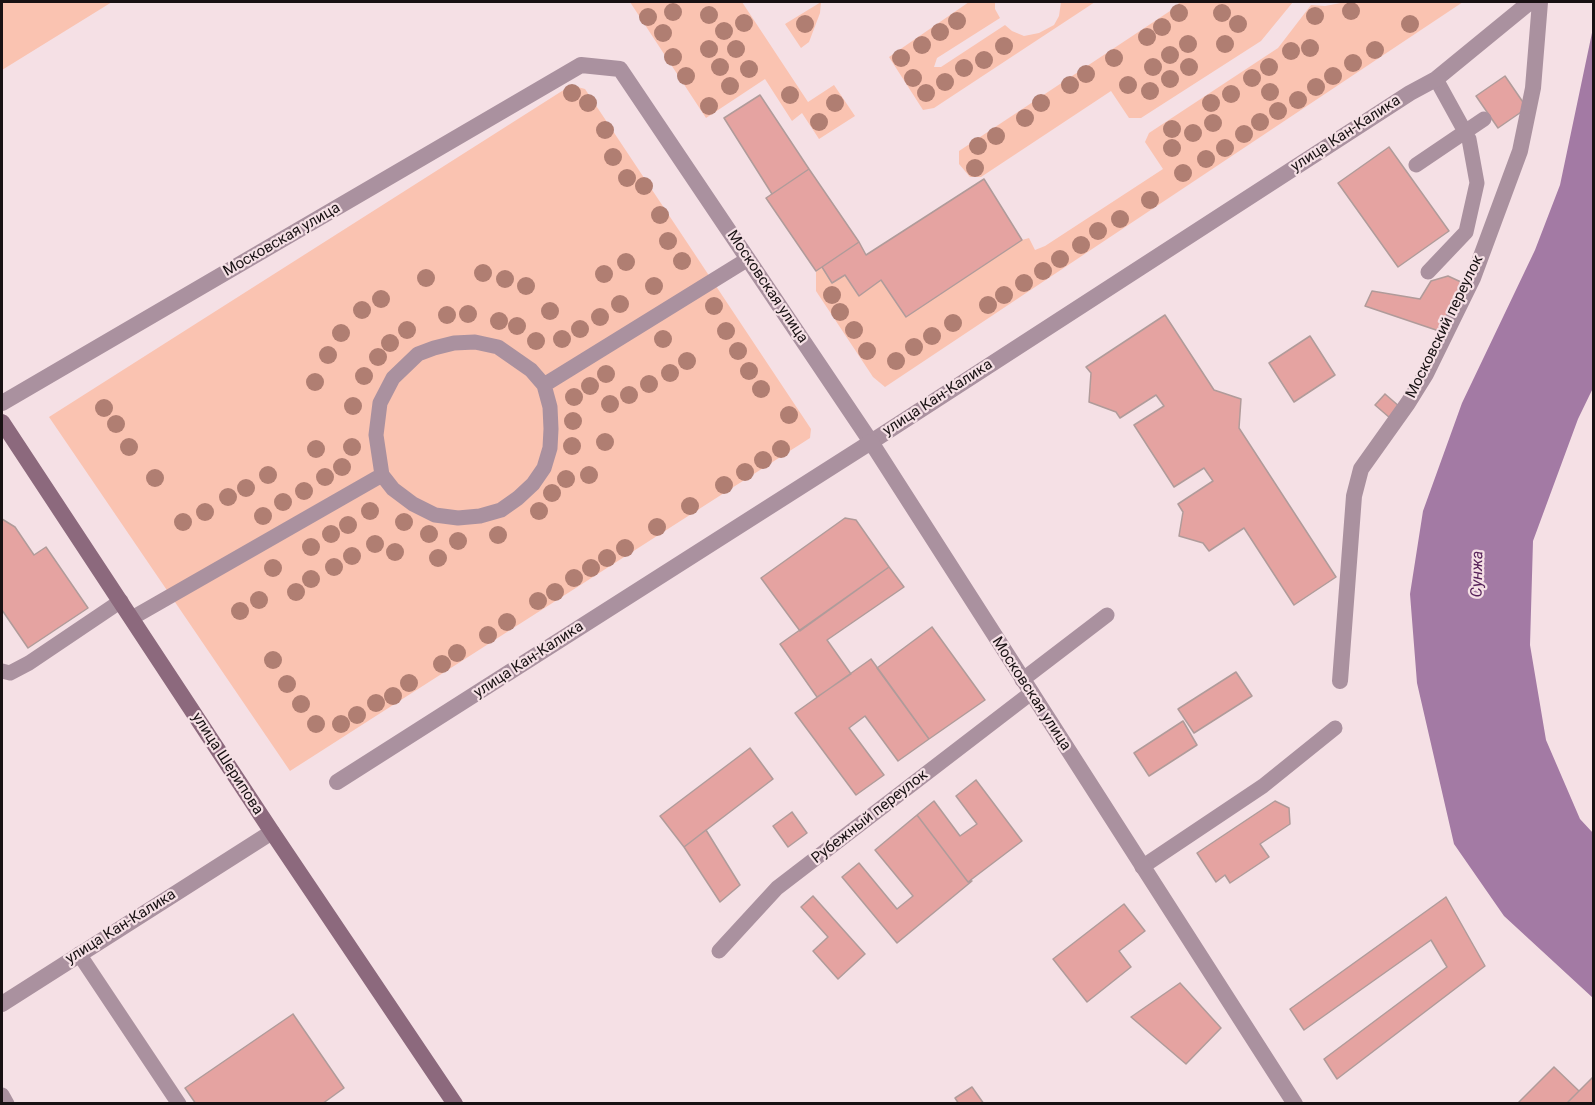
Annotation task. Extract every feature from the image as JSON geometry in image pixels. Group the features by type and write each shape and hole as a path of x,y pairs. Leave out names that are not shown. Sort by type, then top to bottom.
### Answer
{"main road":[{"name":"улица Шерипова","path":"2,422 272,832 455,1104"}],"street":[{"name":"улица Кан-Калика","path":"337,782 871,442 1390,106 1436,79 1530,2"},
{"name":"Московский переулок","path":"1340,681 1354,496 1361,469 1426,374 1473,278 1520,151 1533,88 1540,2"},
{"name":"Московская улица","path":"2,403 581,65 620,69 871,442 1294,1104"},
{"name":"улица Кан-Калика","path":"2,1004 272,832"}],"lane":[{"path":"1428,272 1466,232 1477,183 1466,131 1436,79"},
{"path":"1416,165 1484,119"},
{"path":"544,385 748,259"},
{"path":"475,342 498,347 531,370 544,385 550,407 551,429 550,448 544,468 533,484 501,510 480,516 458,518 435,515 413,504 393,489 381,475 376,435 380,403 393,378 418,354 454,343 475,342"},
{"path":"132,618 381,475"},
{"path":"2,671 10,673 29,663 121,601"},
{"name":"Рубежный переулок","path":"718,951 777,888 1027,686 1107,615"},
{"path":"1142,867 1263,786 1335,729"},
{"path":"79,954 179,1104"},
{"path":"2,1095 7,1104"}],"shaded area":[{"path":"2,2 112,2 2,70"},
{"path":"630,2 742,2 808,102 834,85 855,116 819,139 802,113 792,121 765,79 706,118"},
{"path":"821,2 820,13 809,42 801,48 785,24"},
{"path":"969,2 995,2 995,9 1000,18 937,58 934,67 941,67 1005,25 1024,36 1039,33 1054,25 1059,16 1061,2 1095,2 934,108 923,110 889,57"},
{"path":"1180,2 1293,2 1261,41 1141,118 1129,118 1111,91 981,177 970,177 959,164 959,151 1173,9"},
{"path":"1346,2 1463,2 885,387 873,377 816,291 816,271 822,267 832,283 845,275 859,295 881,280 906,317 1022,240 1029,238 1035,250 1045,246 1163,169 1145,142 1149,133 1278,48 1311,5 1325,6"},
{"path":"574,86 585,89 811,429 810,438 290,771 49,417 562,91"}],"water":[{"name":"Сунжа","path":"1593,28 1593,388 1578,419 1533,541 1530,645 1546,740 1580,819 1593,833 1593,998 1504,916 1454,844 1417,683 1410,594 1423,511 1462,403 1535,250 1560,185"}],"building":[{"path":"1505,76 1527,108 1498,128 1476,96"},
{"path":"760,95 809,169 772,194 724,118"},
{"path":"1389,147 1449,231 1398,267 1338,183"},
{"path":"809,169 859,242 816,271 766,198"},
{"path":"984,179 1022,240 906,317 881,280 859,296 845,275 832,283 822,267 859,242 866,255"},
{"path":"1448,276 1461,282 1442,332 1365,306 1372,291 1420,299 1431,281"},
{"path":"1165,315 1214,390 1241,399 1239,428 1336,577 1294,605 1244,528 1209,551 1203,543 1179,536 1183,512 1178,504 1213,481 1204,468 1174,487 1134,425 1164,406 1156,395 1120,418 1116,412 1089,402 1091,373 1086,367"},
{"path":"1310,336 1335,375 1294,402 1269,363"},
{"path":"1385,394 1400,407 1390,418 1375,405"},
{"path":"845,518 856,520 889,567 800,631 761,578"},
{"path":"2,519 15,527 34,555 46,547 88,608 28,648 2,610"},
{"path":"889,567 904,587 827,640 851,674 817,697 780,644"},
{"path":"932,627 985,700 929,739 877,668"},
{"path":"871,659 929,739 898,761 865,716 849,728 884,775 856,795 795,713"},
{"path":"1236,672 1252,696 1194,733 1178,709"},
{"path":"1183,721 1197,745 1149,776 1134,753"},
{"path":"750,748 773,779 684,847 660,816"},
{"path":"976,780 1022,841 968,882 917,815 934,801 960,836 977,824 956,796"},
{"path":"1275,801 1289,808 1290,824 1260,844 1269,857 1230,883 1225,875 1216,882 1197,853"},
{"path":"792,812 807,833 788,847 773,826"},
{"path":"917,815 968,882 972,881 897,943 842,877 859,863 897,909 913,896 875,850"},
{"path":"706,830 740,885 720,902 684,847"},
{"path":"813,896 865,954 838,979 813,951 828,937 801,907"},
{"path":"1446,897 1485,966 1337,1079 1324,1059 1447,967 1431,940 1304,1030 1290,1009"},
{"path":"1124,904 1145,931 1119,951 1131,967 1087,1002 1053,959"},
{"path":"1180,983 1221,1028 1186,1064 1131,1017"},
{"path":"293,1014 344,1088 322,1104 196,1104 185,1088"},
{"path":"1554,1067 1579,1091 1566,1104 1517,1104"},
{"path":"1594,1076 1594,1104 1566,1104"},
{"path":"972,1087 984,1104 959,1104 955,1098"}]}
